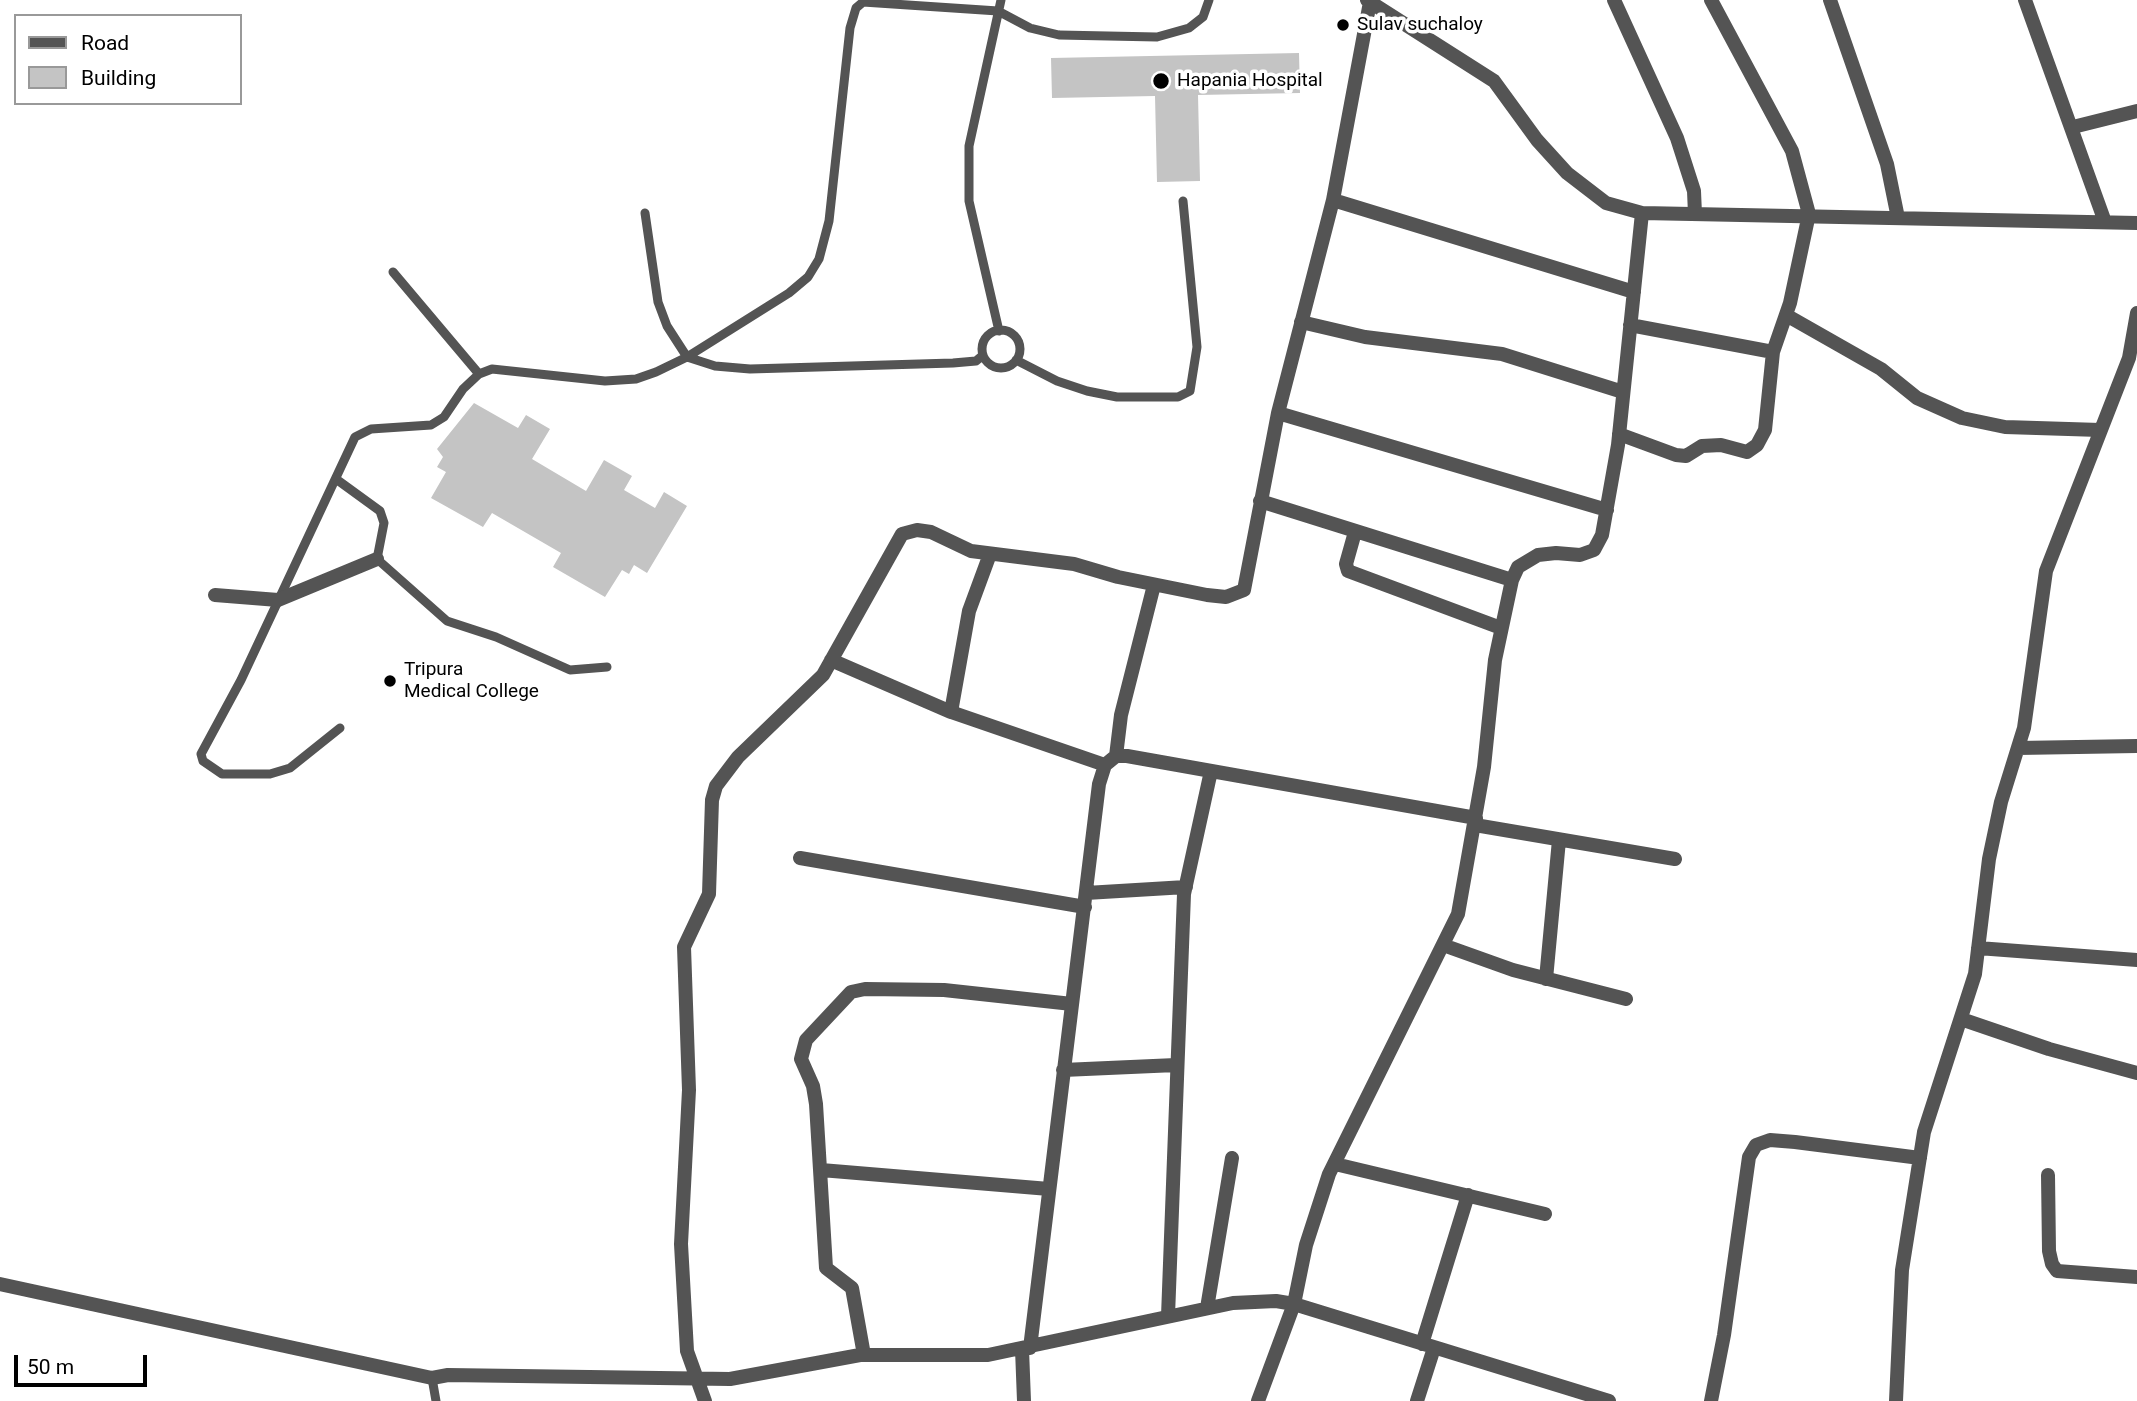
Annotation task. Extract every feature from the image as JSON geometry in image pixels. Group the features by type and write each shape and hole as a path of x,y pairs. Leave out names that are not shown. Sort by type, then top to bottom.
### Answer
{"street":[{"path":"1614,0 1677,138 1694,191 1695,214"},
{"path":"1619,434 1676,455 1686,456 1702,446 1721,444 1747,452 1757,445 1765,429 1773,352 1786,315 1809,214 1792,152 1711,0"},
{"path":"1830,0 1887,164 1898,218"},
{"path":"2025,0 2073,127 2105,222"},
{"path":"705,1401 687,1352 681,1244 688,1090 684,947 709,894 712,800 716,786 738,757 822,675 902,534 917,530 931,531 971,551 1074,564 1154,586 1226,597 1244,590 1278,413 1333,200 1368,1 1494,81 1537,140 1567,173 1606,203 1642,212 1695,214 1809,214 2137,223"},
{"path":"2073,127 2137,111"},
{"path":"1333,200 1633,292"},
{"path":"1258,1401 1294,1304 1306,1245 1335,1164 1443,945 1462,900 1501,628 1512,580 1518,567 1538,555 1580,555 1594,550 1602,535 1619,434 1642,212"},
{"path":"1896,1401 1902,1270 1924,1132 1975,974 1990,859 2001,802 2025,729 2046,571 2129,358 2137,313"},
{"path":"1786,315 1881,369 1917,398 1962,418 2005,427 2100,430"},
{"path":"1301,322 1365,337 1502,354 1623,392"},
{"path":"1630,325 1773,352"},
{"path":"1278,413 1607,510"},
{"path":"1260,501 1512,580"},
{"path":"1355,532 1346,564 1348,571 1501,628"},
{"path":"951,712 968,611 990,554"},
{"path":"215,595 278,600 377,559"},
{"path":"1024,1401 1026,1348 1049,1189 1099,784 1111,761 1154,586"},
{"path":"831,660 951,712 1111,761 1211,771 1475,821 1559,840 1675,859"},
{"path":"2018,748 2137,746"},
{"path":"1168,1316 1176,1065 1186,887 1211,771"},
{"path":"1546,979 1559,840"},
{"path":"800,858 1085,900 1186,887"},
{"path":"1443,945 1546,979 1626,999"},
{"path":"1978,948 2137,960"},
{"path":"864,1355 852,1288 826,1268 816,1104 813,1086 801,1059 801,1049 813,1031 851,992 865,989 944,990 1072,1004"},
{"path":"1961,1019 2049,1049 2137,1073"},
{"path":"1063,1070 1176,1065"},
{"path":"1711,1401 1724,1335 1749,1157 1756,1145 1770,1140 1783,1141 1920,1158"},
{"path":"1207,1308 1232,1158"},
{"path":"1335,1164 1545,1214"},
{"path":"821,1170 1049,1189"},
{"path":"2048,1175 2049,1251 2052,1265 2057,1271 2137,1277"},
{"path":"1417,1401 1428,1346 1468,1195"},
{"path":"0,1284 432,1378 448,1375 730,1379 864,1355 988,1355 1207,1308 1262,1301 1294,1304 1428,1346 1566,1394 1609,1401"}],"lane":[{"path":"999,331 968,201 969,146 1001,0"},
{"path":"340,728 290,768 270,774 222,774 203,761 201,754 241,680 287,576 324,509 355,437 370,429 431,425 444,417 463,389 479,374 492,369 605,382 636,379 687,357 789,293 808,277 819,259 835,182 850,28 856,8 863,2 998,10 1030,28 1059,35 1157,37 1189,28 1203,17 1209,0"},
{"path":"1016,360 1057,381 1117,397 1178,397 1190,391 1197,347 1183,201"},
{"path":"645,213 658,302 667,326 687,357 715,366 750,369 953,363 976,360 982,356 985,339 999,331 1011,333 1019,343 1016,360"},
{"path":"393,272 479,374"},
{"path":"982,356 990,365 1000,368 1016,360"},
{"path":"335,479 380,511 384,523 377,559 447,621 496,637 570,670 607,667"},
{"path":"432,1378 436,1401"}],"building":[{"name":"Hapania Hospital","path":"1299,53 1300,93 1198,95 1200,181 1157,182 1155,96 1052,98 1051,58"},
{"path":"474,403 518,428 526,415 550,429 532,459 586,491 604,460 632,476 624,490 655,508 664,492 687,506 647,573 634,565 629,574 622,570 605,597 553,567 561,553 492,513 483,527 431,498 446,472 437,467 443,457 437,449"}],"place":[{"name":"Sulav suchaloy","path":"1343,25"},
{"name":"Hapania Hospital","path":"1161,81"},
{"name":"Tripura Medical College","path":"390,681"}]}
